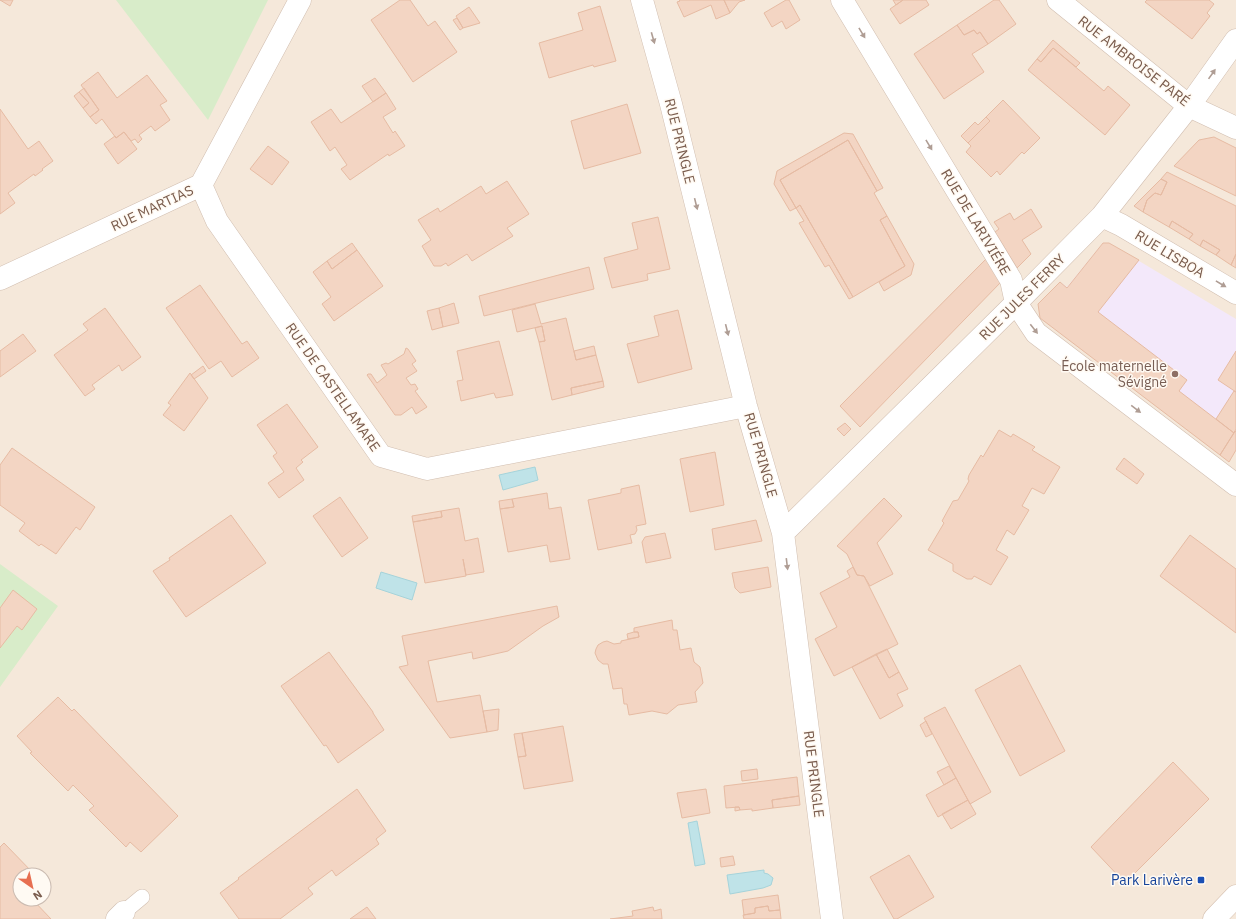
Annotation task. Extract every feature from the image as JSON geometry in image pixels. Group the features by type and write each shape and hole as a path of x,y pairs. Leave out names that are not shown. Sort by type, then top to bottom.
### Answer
{"street":[{"name":"RUE MARTIAS","path":"0,279 201,185 300,0"},
{"name":"RUE PRINGLE","path":"642,0 671,104 746,406 783,533 832,919"},
{"name":"RUE DE LARIVIÉRE","path":"842,0 1011,280 1016,303 1036,333 1236,486"},
{"name":"RUE AMBROISE PARÉ","path":"1058,0 1189,106 1236,128"},
{"name":"RUE JULES FERRY","path":"783,533 1102,216 1189,106 1236,40"},
{"name":"RUE DE CASTELLAMARE","path":"201,185 217,221 382,456 427,469 746,406"},
{"name":"RUE LISBOA","path":"1102,216 1121,225 1236,293"},
{"path":"1214,919 1236,896"}],"lane":[{"path":"120,916 142,897"}],"shaded area":[{"path":"0,0 1236,0 1236,919 0,919"},
{"name":"École maternelle Sévigné","path":"1103,243 1109,243 1236,319 1236,429 1220,455 1038,304 1060,282 1067,287"}],"green space":[{"path":"116,0 268,0 208,120"},
{"path":"0,564 58,606 0,687"}],"water":[{"path":"535,467 538,480 503,490 499,475"},
{"path":"381,572 417,583 412,600 376,588"},
{"path":"697,821 705,864 695,866 688,823"},
{"path":"764,870 764,873 773,878 771,885 763,888 730,894 727,875"}],"building":[{"path":"0,0 13,0 10,6"},
{"path":"400,0 410,0 428,26 435,21 457,52 413,82 371,20"},
{"path":"679,0 724,0 730,13 716,19 711,5 684,17 677,2 680,1"},
{"path":"724,0 745,0 739,2 730,13"},
{"path":"786,0 789,0 800,20 786,29 782,21 772,27 764,13"},
{"path":"893,0 903,0 896,5"},
{"path":"903,0 926,0 929,5 900,24 890,9"},
{"path":"994,0 999,0 1016,24 988,44 980,32 977,34 974,30 964,35 957,25"},
{"path":"1147,0 1209,0 1214,4 1207,13 1210,16 1192,39 1145,2"},
{"path":"600,6 616,61 594,67 593,65 549,78 539,43 583,30 578,13"},
{"path":"469,7 480,23 463,28 456,16"},
{"path":"457,18 463,28 460,30 453,20"},
{"path":"957,25 964,35 974,30 977,34 980,32 988,44 972,54 984,72 944,99 914,54"},
{"path":"1053,40 1080,63 1076,67 1053,48 1041,62 1037,59"},
{"path":"1053,48 1104,91 1108,86 1130,105 1105,135 1028,70 1037,59 1041,62"},
{"path":"98,72 117,98 147,75 167,101 160,105 170,120 155,131 151,126 139,135 142,139 138,143 135,139 131,141 124,132 116,138 102,119 96,124 90,117 99,110 81,85"},
{"path":"375,78 386,93 373,102 362,86"},
{"path":"84,88 99,110 90,117 83,108 89,103 79,92"},
{"path":"79,92 89,103 83,108 74,96"},
{"path":"386,93 396,109 383,117 393,133 395,131 405,146 389,156 388,154 350,180 341,169 347,165 335,147 330,151 311,122 331,109 341,123"},
{"path":"1003,100 1040,138 1024,154 1022,152 1000,175 997,171 991,177 966,152 971,146 968,143 990,121 986,117"},
{"path":"627,104 641,153 584,169 571,121"},
{"path":"0,109 28,149 39,141 53,161 35,176 34,174 8,193 15,203 0,214"},
{"path":"986,117 990,121 968,143 961,136 975,122 978,125"},
{"path":"124,132 137,149 118,164 104,144 115,136 116,138"},
{"path":"844,133 853,134 883,188 877,191 848,140 780,180 796,208 790,211 774,184 777,171"},
{"path":"1214,137 1236,148 1236,196 1174,166 1199,140"},
{"path":"848,140 877,191 874,193 887,216 880,220 905,266 853,297 800,205 796,208 780,180"},
{"path":"268,146 289,162 272,185 250,169"},
{"path":"1167,172 1236,206 1236,254 1231,265 1216,255 1220,250 1203,240 1200,246 1189,239 1193,234 1172,221 1169,227 1143,212 1147,200 1155,193 1161,195 1167,182 1161,179"},
{"path":"1161,179 1167,182 1161,195 1155,193 1147,200 1143,212 1134,206"},
{"path":"507,181 529,214 507,228 513,236 472,261 467,254 448,266 446,263 441,266 434,266 422,246 431,240 418,220 438,208 440,212 481,186 486,194"},
{"path":"800,205 853,297 849,299 829,265 825,267 799,223 804,221 796,208"},
{"path":"1031,209 1042,227 1022,240 1031,254 1017,268 995,232 999,229 994,222 1010,213 1014,220"},
{"path":"887,216 914,264 911,275 884,291 879,282 905,266 880,220"},
{"path":"658,217 670,269 647,274 648,280 612,288 604,258 638,249 632,223"},
{"path":"1172,221 1193,234 1189,239 1169,227"},
{"path":"1203,240 1220,250 1216,255 1200,246"},
{"path":"352,243 357,250 332,269 327,261"},
{"path":"1103,243 1109,243 1139,260 1098,312 1187,380 1179,391 1234,433 1220,455 1040,318 1038,304 1060,282 1067,288"},
{"path":"357,250 383,286 334,321 322,304 331,297 313,272 327,261 332,269"},
{"path":"1236,254 1236,268 1231,265"},
{"path":"987,258 1001,282 860,427 840,406"},
{"path":"589,267 594,289 484,316 479,296"},
{"path":"200,285 242,344 247,341 259,358 232,377 221,361 209,369 166,308"},
{"path":"454,303 459,323 443,327 439,308"},
{"path":"535,304 541,324 566,318 576,360 596,355 603,381 571,388 572,395 552,400 539,342 545,341 542,326 517,332 512,310"},
{"path":"105,308 141,357 122,371 119,365 92,385 95,389 85,396 54,355 88,330 83,324"},
{"path":"439,308 443,327 432,330 427,311"},
{"path":"678,310 692,369 638,383 627,344 659,336 654,316"},
{"path":"542,326 545,341 539,342 535,328"},
{"path":"23,334 36,351 0,377 0,351"},
{"path":"499,341 513,395 496,398 494,393 461,401 457,381 463,380 457,351"},
{"path":"594,346 596,355 576,360 574,351"},
{"path":"406,348 416,361 412,364 417,371 406,378 411,385 415,384 418,389 415,391 427,407 416,414 412,407 401,415 395,415 367,375 371,374 377,383 387,375 381,365 386,363 388,364 404,354"},
{"path":"1236,351 1236,392 1218,380"},
{"path":"203,366 206,371 194,379 191,375"},
{"path":"190,373 208,398 184,431 163,415 171,405 168,403"},
{"path":"603,381 604,387 572,395 571,388"},
{"path":"1234,391 1236,392 1236,429 1234,433 1216,419"},
{"path":"287,404 318,447 301,460 303,462 296,468 304,480 279,498 268,483 284,472 273,456 277,453 257,425"},
{"path":"845,423 851,429 844,436 837,429"},
{"path":"999,430 1011,437 1013,434 1035,447 1032,450 1060,467 1044,494 1032,488 1022,506 1029,510 1014,535 1007,530 996,550 1008,557 991,585 974,576 972,579 967,579 953,571 953,564 928,550 944,523 942,521 953,501 958,500 969,481 969,475 981,455 983,457"},
{"path":"1235,431 1236,450 1229,462 1220,455"},
{"path":"12,448 95,507 80,530 76,527 56,554 41,544 39,546 19,531 25,523 0,505 0,465"},
{"path":"715,452 724,505 690,512 680,459"},
{"path":"1124,458 1144,474 1137,484 1116,469"},
{"path":"639,485 646,524 636,526 637,530 635,534 630,535 632,543 598,550 588,500 621,493 621,489"},
{"path":"547,493 549,509 561,507 570,559 550,562 547,545 508,552 500,509 514,507 512,499"},
{"path":"340,497 368,538 342,557 313,516"},
{"path":"884,498 902,516 877,543 893,574 870,586 864,576 857,575 847,554 837,546"},
{"path":"512,499 514,507 500,509 499,501"},
{"path":"459,508 465,541 478,538 484,572 466,575 463,559 466,576 425,583 413,522 442,517 441,511"},
{"path":"441,511 442,517 413,522 412,516"},
{"path":"231,515 266,563 186,617 153,571 170,560 169,558"},
{"path":"756,520 762,541 715,550 712,529"},
{"path":"665,533 671,558 646,563 642,542 645,537"},
{"path":"1190,535 1236,569 1236,633 1160,576"},
{"path":"768,567 771,587 740,593 735,588 732,573"},
{"path":"853,567 857,575 864,576 898,644 834,676 815,639 837,627 820,593 850,577 847,571"},
{"path":"13,590 37,609 22,630 17,626 0,648 0,608"},
{"path":"557,606 559,617 543,626 508,651 473,659 472,652 428,661 437,702 480,695 487,732 450,738 399,667 408,665 402,636"},
{"path":"672,620 673,630 677,630 680,650 691,648 694,662 700,667 703,683 695,692 697,702 678,705 667,714 652,711 629,715 627,704 624,704 622,688 613,689 608,664 603,664 598,660 595,653 596,649 598,645 603,642 607,641 614,644 639,637 638,632 634,632 634,628"},
{"path":"638,632 639,637 628,639 627,634"},
{"path":"887,649 899,672 889,678 876,654"},
{"path":"329,652 373,712 384,730 338,763 281,686"},
{"path":"876,654 889,678 899,672 908,689 897,694 903,706 880,719 852,667"},
{"path":"1020,665 1065,751 1020,776 975,690"},
{"path":"58,697 72,711 74,709 178,816 141,852 130,842 126,847 89,810 94,806 73,785 68,791 30,753 32,752 17,736"},
{"path":"945,707 991,792 970,804 924,718"},
{"path":"499,709 498,730 487,732 483,711"},
{"path":"926,721 932,734 926,737 920,725"},
{"path":"563,726 573,781 524,789 518,757 526,756 522,733"},
{"path":"522,733 526,756 518,757 514,734"},
{"path":"1173,762 1209,799 1125,883 1091,847"},
{"path":"949,766 956,778 944,785 937,772"},
{"path":"757,769 758,779 742,781 741,771"},
{"path":"797,777 799,796 772,800 773,808 752,811 752,809 740,810 739,807 726,808 724,786"},
{"path":"956,778 968,800 938,817 926,795"},
{"path":"357,789 386,831 376,839 379,844 336,876 332,870 308,888 313,894 280,919 239,919 220,893"},
{"path":"706,789 710,813 682,818 677,793"},
{"path":"799,796 800,805 773,808 772,800"},
{"path":"968,800 976,814 951,829 942,814"},
{"path":"735,807 739,807 740,810 735,811"},
{"path":"4,843 27,867 12,867 12,907 40,907 51,919 0,919 0,847"},
{"path":"909,855 934,897 897,919 894,919 870,877"},
{"path":"733,856 735,865 721,867 720,858"},
{"path":"778,895 780,910 769,911 768,906 755,908 755,913 744,915 742,900"},
{"path":"768,906 769,911 780,910 781,919 744,919 743,915 755,913 755,908"},
{"path":"367,907 376,919 350,919"},
{"path":"653,907 654,911 661,909 662,919 610,919 633,916 632,911"}],"place":[{"name":"École maternelle Sévigné","path":"1175,374"},
{"name":"Park Larivère","path":"1201,880"}]}
